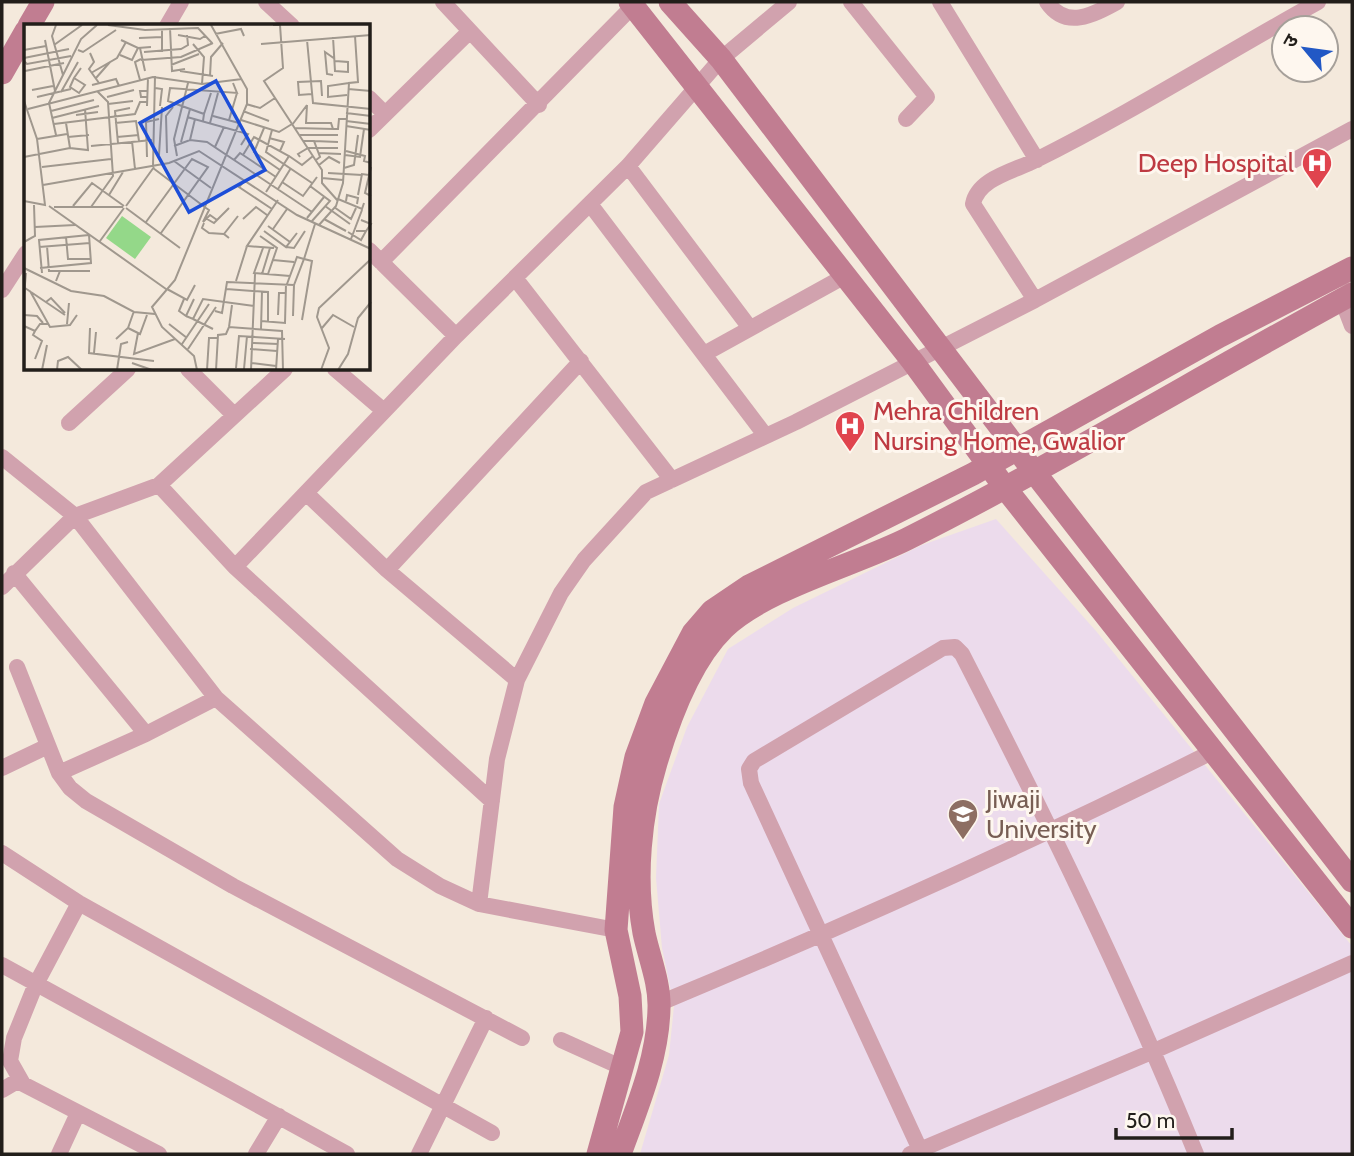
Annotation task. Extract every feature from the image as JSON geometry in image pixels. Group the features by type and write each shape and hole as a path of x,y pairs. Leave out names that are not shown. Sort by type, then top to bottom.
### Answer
{"main road":[{"path":"30,24 43,2"},
{"path":"670,2 721,59 1035,473 1352,881"},
{"path":"631,4 913,362 1006,489 1352,927"},
{"path":"2,74 24,35"},
{"path":"620,1154 656,1045 660,1003 641,904 640,860 646,810 656,763 687,662 692,633 712,611 749,586 988,465 1183,356 1352,268"},
{"path":"598,1154 632,1032 632,1013 616,930 625,807 636,757 687,662 725,627 759,604 904,541 1006,489 1347,297"},
{"path":"1183,356 1196,381"},
{"path":"622,960 649,954"}],"street":[{"path":"168,24 181,2"},
{"path":"266,2 290,24"},
{"path":"443,2 538,105"},
{"path":"235,567 456,336 628,166 721,59 789,2"},
{"path":"851,2 927,97 906,119"},
{"path":"940,2 1037,160"},
{"path":"1046,2 1052,10 1070,19 1091,16 1117,2"},
{"path":"1035,300 973,204 975,194 984,185 1037,160 1318,2"},
{"path":"456,336 375,256 538,105 631,4"},
{"path":"371,128 470,31"},
{"path":"371,100 386,114"},
{"path":"479,904 497,759 517,680 561,593 584,560 646,492 1035,300 1352,130"},
{"path":"628,166 750,328"},
{"path":"590,204 765,435"},
{"path":"2,290 24,256"},
{"path":"704,354 845,276"},
{"path":"515,278 672,480"},
{"path":"1347,297 1352,326"},
{"path":"387,570 581,361"},
{"path":"69,423 126,371"},
{"path":"190,371 234,415"},
{"path":"146,734 6,580 75,516 159,485 283,371"},
{"path":"337,371 384,411"},
{"path":"2,457 75,516 216,698 397,859 440,887 479,904 616,930"},
{"path":"159,485 235,567 492,801"},
{"path":"306,494 387,570 517,680"},
{"path":"1196,1154 1154,1051 1053,831 962,654 955,647 943,648 754,761 749,769 751,783 917,1153 1154,1051 1352,963"},
{"path":"17,667 59,773 70,788 86,801 233,886 522,1038"},
{"path":"59,773 146,734 216,698"},
{"path":"2,768 48,746"},
{"path":"660,1003 821,936 1053,831 1214,751"},
{"path":"2,853 79,903 492,1133"},
{"path":"79,903 8,1039 10,1061 19,1080 78,1113 128,1147 159,1154"},
{"path":"2,965 35,986 347,1154"},
{"path":"419,1154 486,1018"},
{"path":"562,1040 623,1068"},
{"path":"2,1090 19,1080"},
{"path":"59,1154 78,1113"},
{"path":"256,1154 279,1116"}],"shaded area":[{"name":"Jiwaji University","path":"996,519 1096,631 1352,946 1352,1154 640,1154 669,1055 674,1006 662,948 656,878 659,804 687,727 728,649 793,608 922,545"}],"place":[{"name":"Deep Hospital","path":"1317,190"},
{"name":"Mehra Children Nursing Home, Gwalior","path":"850,453"},
{"name":"Jiwaji University","path":"963,841"}]}
